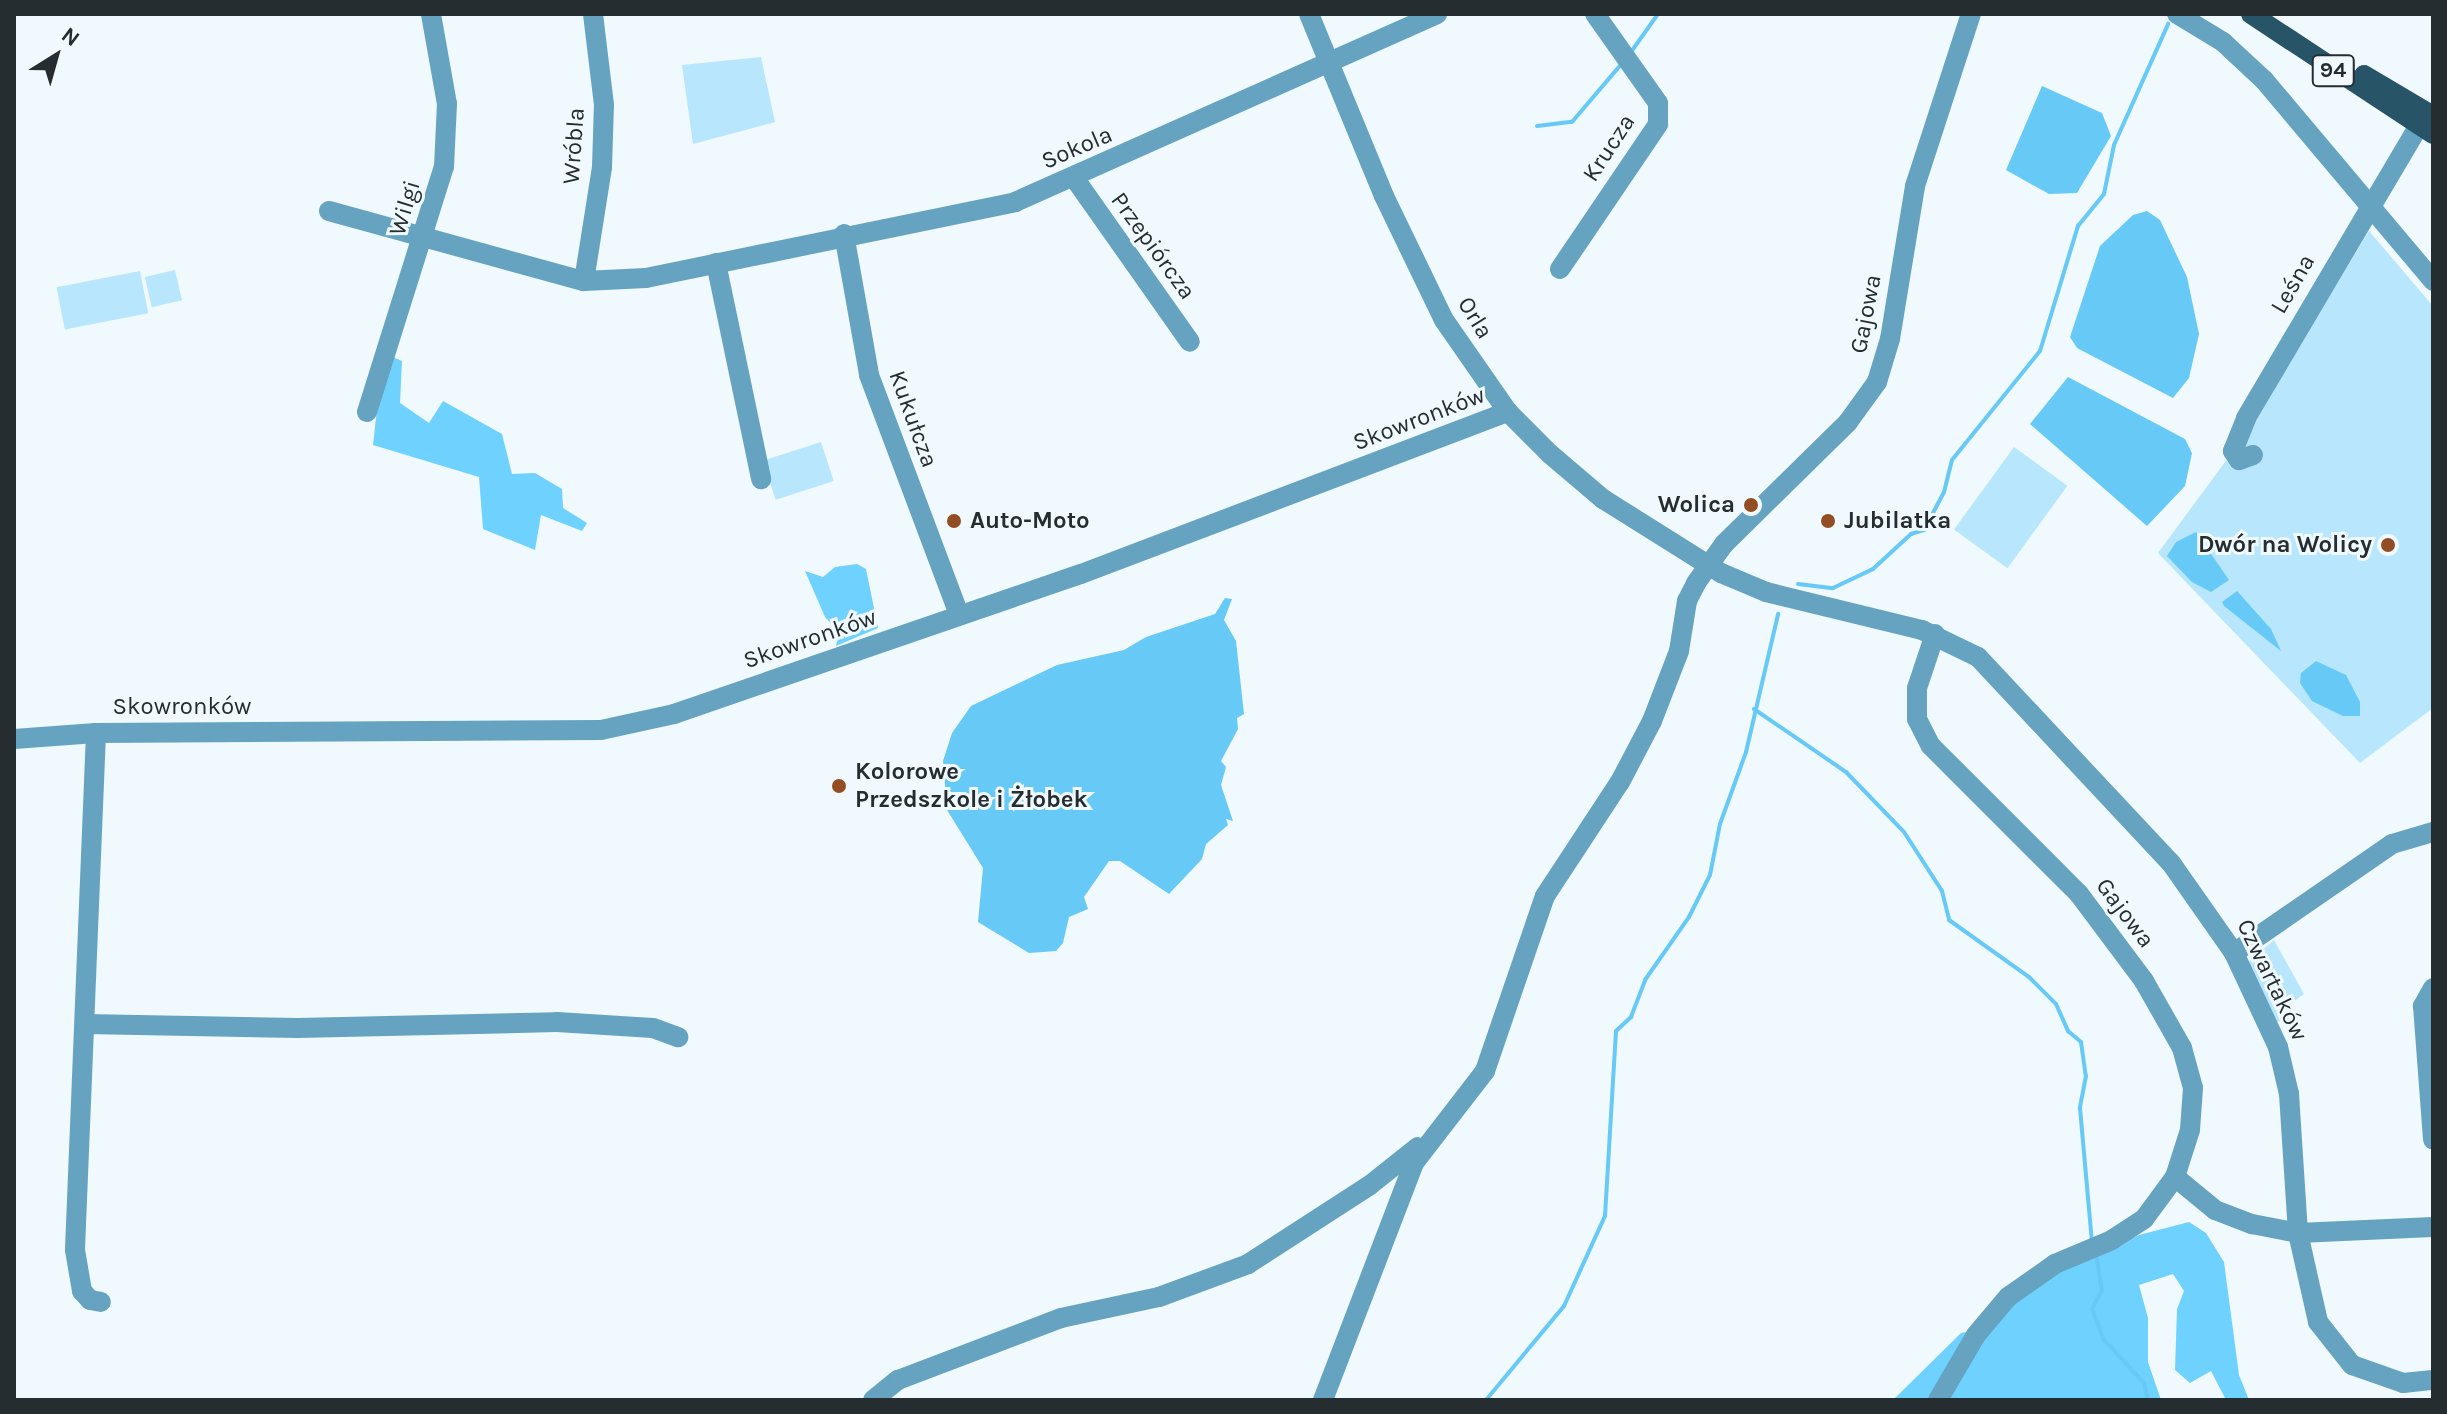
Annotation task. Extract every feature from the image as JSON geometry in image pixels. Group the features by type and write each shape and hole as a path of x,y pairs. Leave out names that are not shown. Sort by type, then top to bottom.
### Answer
{"main road":[{"name":"94","path":"2251,14 2429,118"},
{"name":"94","path":"2267,17 2429,118"}],"street":[{"name":"Wilgi","path":"367,412 423,237 448,136 431,14"},
{"name":"Wróbla","path":"584,281 602,167 604,105 593,14"},
{"name":"Orla","path":"1309,14 1384,196 1444,320 1508,412 1603,499 1707,565"},
{"name":"Sokola","path":"329,211 584,281 646,278 844,234 1015,202 1075,179 1331,65 1437,14"},
{"name":"Krucza","path":"1560,269 1658,124 1658,103 1595,14"},
{"name":"Gajowa","path":"1426,1142 1476,1086 1500,1040 1536,917 1646,733 1679,651 1687,601 1707,565 1848,422 1877,382 1890,339 1915,186 1971,14"},
{"path":"2177,14 2243,59 2433,281"},
{"name":"Leśna","path":"2253,455 2239,460 2233,451 2246,418 2387,178 2429,118"},
{"path":"2350,182 2387,178"},
{"name":"Przepiórcza","path":"1075,179 1190,342"},
{"name":"Kukułcza","path":"844,234 869,375 959,614"},
{"path":"716,263 761,479"},
{"name":"Skowronków","path":"14,739 96,733 601,730 674,714 1081,574 1508,412"},
{"path":"1707,565 1785,596 1935,634"},
{"name":"Gajowa","path":"1935,634 1917,688 1917,719 1931,746 2079,894 2144,981 2182,1048 2193,1088 2190,1130 2175,1177 2144,1219 2096,1247 2055,1264 2008,1297 1976,1335 1938,1400"},
{"name":"Czwartaków","path":"1935,634 1996,671 2171,863 2234,953 2285,1070 2298,1233 2318,1322 2352,1365 2403,1383 2433,1380"},
{"name":"Skowronków","path":"96,733 75,1250 82,1291 101,1302"},
{"path":"2234,953 2392,844 2433,832"},
{"path":"2433,988 2423,1006 2433,1140"},
{"path":"85,1024 298,1028 557,1022 653,1028 678,1037"},
{"path":"873,1400 898,1380 1061,1318 1159,1297 1248,1264 1370,1185 1426,1142"},
{"path":"1323,1400 1426,1142"},
{"path":"2175,1177 2215,1210 2298,1233 2433,1227"}],"shaded area":[{"path":"761,57 775,122 693,144 682,65"},
{"path":"2042,86 2102,113 2111,136 2077,193 2049,194 2006,170"},
{"path":"2147,211 2160,220 2187,277 2199,334 2189,378 2173,398 2077,348 2070,337 2100,246 2133,215"},
{"path":"2369,231 2433,306 2433,708 2360,763 2158,553 2247,432"},
{"path":"175,270 182,300 152,307 145,277"},
{"path":"140,271 148,313 65,329 57,287"},
{"path":"393,357 402,361 400,403 429,423 443,401 502,434 512,474 535,473 562,489 563,508 587,523 582,531 541,515 535,550 483,529 479,477 373,445 377,409"},
{"path":"2068,377 2185,439 2192,453 2185,486 2147,526 2030,424"},
{"path":"821,442 834,481 776,500 763,461"},
{"path":"2014,447 2067,486 2007,568 1954,530"},
{"path":"2196,532 2229,580 2211,592 2192,582 2167,556 2176,542"},
{"path":"857,564 866,569 878,628 836,646 839,632 825,617 805,571 823,577 835,567"},
{"path":"2237,591 2271,629 2281,651 2224,606 2222,602"},
{"path":"1225,598 1232,599 1224,620 1236,641 1244,714 1237,718 1238,729 1221,761 1226,767 1221,785 1233,821 1226,819 1228,825 1206,844 1202,859 1169,894 1120,861 1109,861 1084,897 1088,909 1069,917 1063,943 1056,951 1029,953 978,922 983,868 947,810 943,761 952,733 971,706 1057,665 1124,650 1146,637 1215,614"},
{"path":"2316,661 2346,675 2360,702 2360,716 2343,716 2312,701 2300,683 2301,673"},
{"path":"2274,940 2304,994 2277,1014 2280,1021 2275,1023 2249,962"},
{"path":"2189,1222 2206,1233 2224,1262 2239,1375 2249,1400 2222,1400 2225,1398 2211,1371 2190,1383 2175,1370 2177,1309 2184,1291 2173,1274 2139,1285 2148,1318 2148,1362 2161,1400 1893,1400 1961,1333 1988,1328 2005,1306 2054,1274 2139,1235"}],"waterway":[{"path":"1631,52 1658,14"},
{"path":"1798,584 1833,588 1873,569 1911,534 1924,530 1944,492 1952,460 2040,351 2078,226 2104,194 2114,145 2168,24"},
{"path":"1537,126 1572,122 1623,62"},
{"path":"1486,1400 1564,1306 1605,1216 1616,1031 1631,1017 1645,980 1689,917 1710,875 1720,824 1746,752 1778,614"},
{"path":"1754,709 1846,772 1904,832 1942,891 1949,920 2029,977 2056,1004 2068,1031 2081,1042 2086,1076 2080,1108 2092,1242"},
{"path":"2096,1254 2102,1290 2092,1309 2104,1340 2144,1383 2148,1400"}],"place":[{"name":"Wolica","path":"1751,505"},
{"name":"Auto-Moto","path":"954,521"},
{"name":"Jubilatka","path":"1828,521"},
{"name":"Dwór na Wolicy","path":"2388,545"},
{"name":"Kolorowe Przedszkole i Żłobek","path":"839,786"}]}
